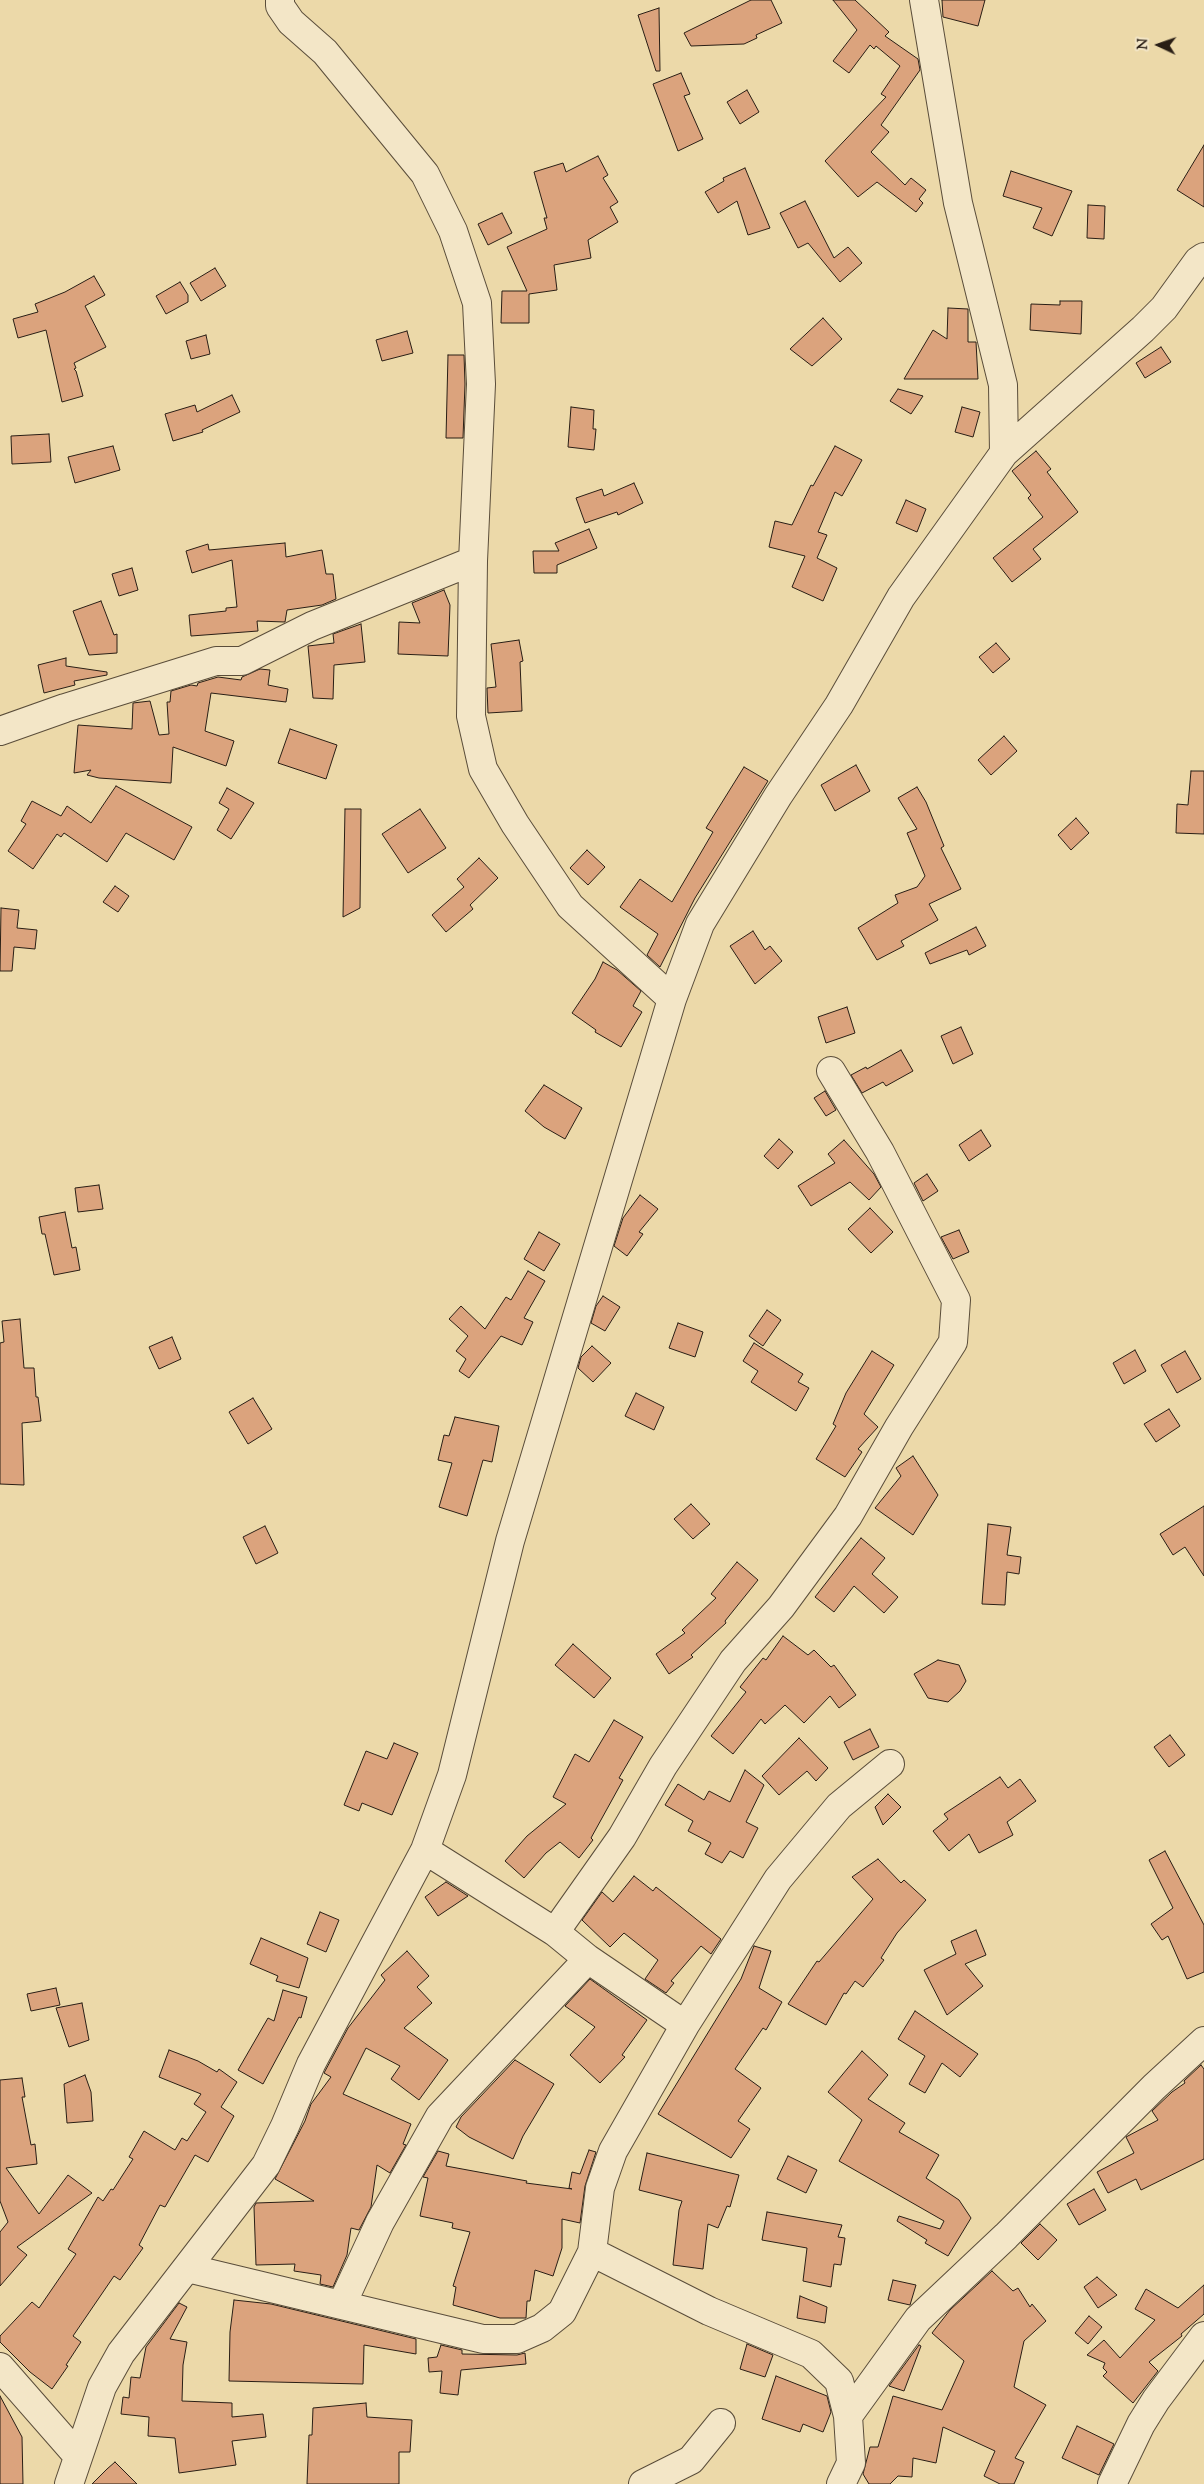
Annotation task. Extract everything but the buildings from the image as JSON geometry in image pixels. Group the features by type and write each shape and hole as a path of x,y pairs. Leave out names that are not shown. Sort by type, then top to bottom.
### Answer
{"street":[{"path":"280,0 280,6 291,22 325,52 425,174 454,231 477,303 481,384 473,561 471,716 483,769 515,824 570,906 672,999"},
{"path":"924,0 958,203 1003,385 1004,453"},
{"path":"69,2484 102,2387 121,2354 266,2165 285,2126 310,2064 424,1850 452,1775 510,1541 672,999 700,924 778,796 839,705 901,597 1004,453 1143,329 1164,308 1198,261 1204,257"},
{"path":"0,731 65,708 216,661 242,661 312,626 473,561"},
{"path":"556,1932 622,1837 663,1766 733,1661 781,1607 848,1516 899,1427 953,1342 956,1300 880,1152 831,1071"},
{"path":"187,2268 483,2339 517,2339 542,2328 562,2312 592,2252 600,2188 613,2151 685,2025 778,1879 839,1806 890,1764"},
{"path":"424,1850 556,1932 588,1959 685,2025"},
{"path":"342,2304 380,2222 440,2116 588,1959"},
{"path":"848,2416 918,2319 1006,2236 1154,2087 1204,2041"},
{"path":"592,2252 709,2311 811,2354 838,2381 848,2416 851,2462 841,2484"},
{"path":"1112,2484 1141,2424 1156,2400 1204,2336"},
{"path":"0,2366 78,2456"},
{"path":"643,2484 691,2460 721,2423"}]}
